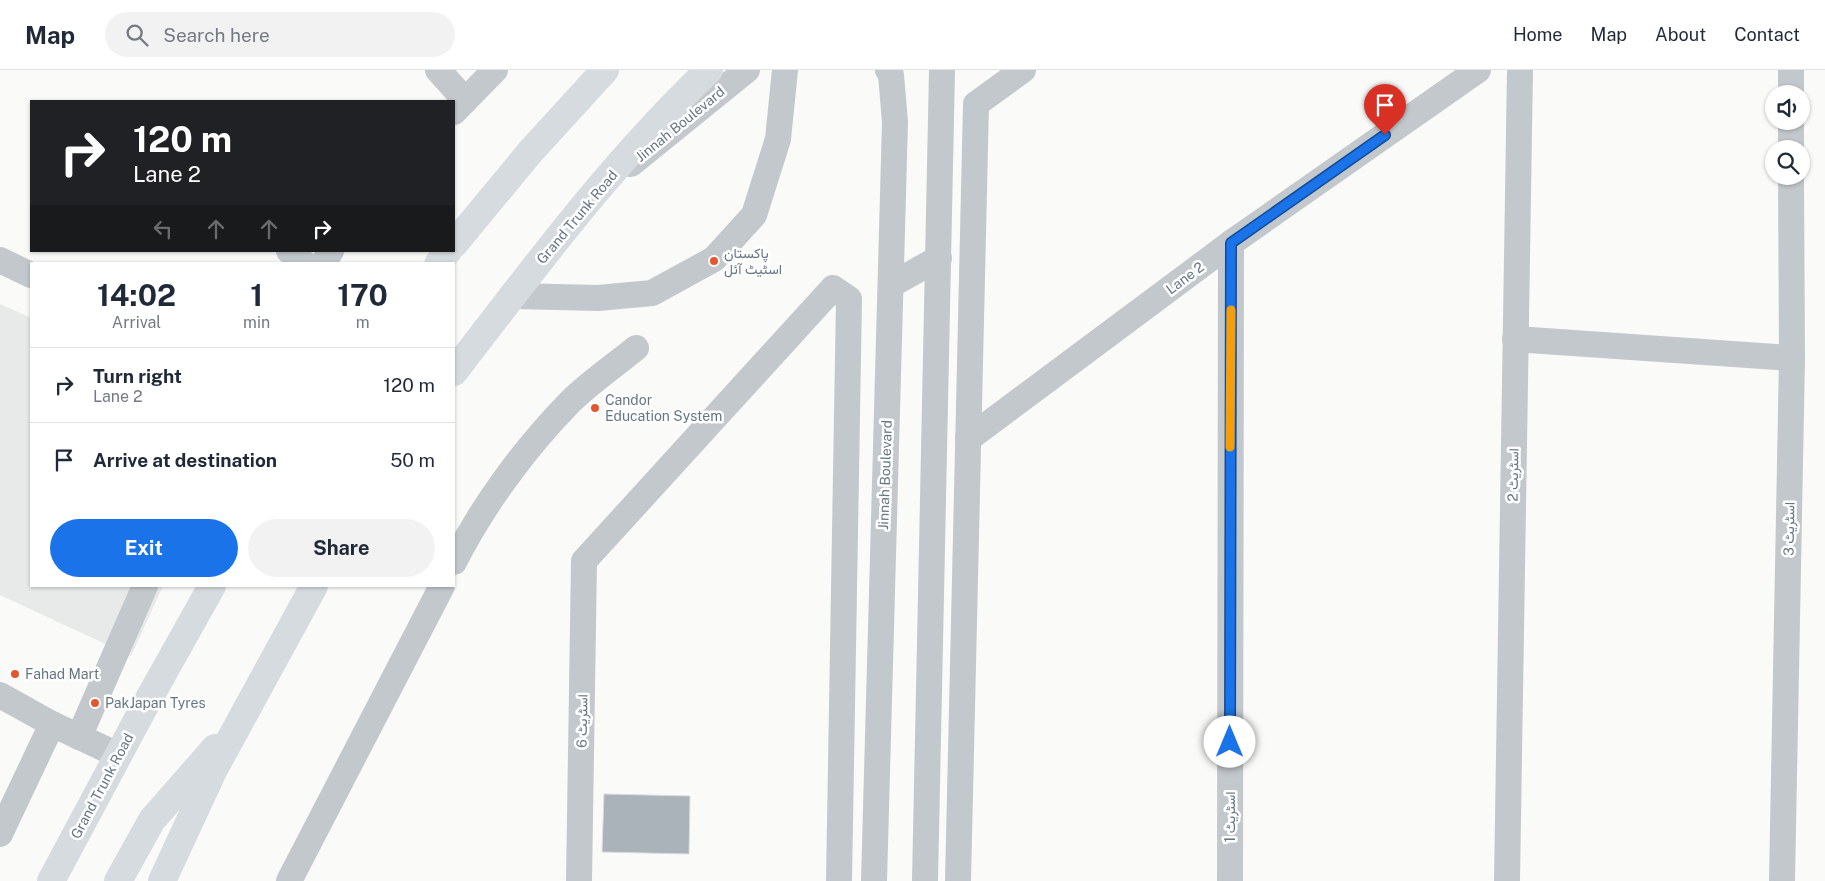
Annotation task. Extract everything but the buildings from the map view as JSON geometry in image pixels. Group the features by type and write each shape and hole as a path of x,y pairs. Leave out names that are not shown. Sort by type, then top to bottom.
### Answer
{"highway":[{"path":"455,243 530,151 605,70"},
{"name":"Grand Trunk Road","path":"455,371 570,221 672,106 709,70"},
{"path":"440,262 447,252"},
{"name":"Grand Trunk Road","path":"51,881 211,587"},
{"path":"162,881 213,771 313,587"},
{"path":"118,881 152,820 245,712"},
{"path":"68,881 117,757"}],"street":[{"path":"438,70 459,106 495,70"},
{"name":"Jinnah Boulevard","path":"570,221 641,156 747,70"},
{"path":"512,296 598,298 652,293 714,259 754,215 778,139 785,70"},
{"name":"Jinnah Boulevard","path":"874,881 895,122 891,75 888,70"},
{"path":"925,881 942,70"},
{"path":"958,881 976,104 1024,70"},
{"name":"Lane 2","path":"968,439 1231,243 1478,70"},
{"name":"اسٹریٹ 2","path":"1507,881 1520,70"},
{"path":"1791,70 1791,85"},
{"name":"اسٹریٹ 3","path":"1782,881 1792,358 1792,185"},
{"name":"اسٹریٹ 1","path":"1230,881 1231,243"},
{"path":"290,252 303,262"},
{"path":"891,285 939,258"},
{"path":"0,260 30,275"},
{"name":"اسٹریٹ 6","path":"579,881 584,561 833,288 849,299 840,843"},
{"path":"1516,339 1792,358"},
{"path":"455,557 460,532 571,401 636,348"},
{"path":"79,736 145,587"},
{"path":"289,881 441,587"},
{"path":"0,695 117,757"},
{"path":"0,834 52,724"},
{"path":"926,840 959,838"},
{"path":"839,881 840,843 875,842"}],"shaded area":[{"path":"0,304 30,318 30,587 163,587 131,656 0,595"}],"slow traffic":[{"path":"1230,447 1231,310"}],"place":[{"name":"پاکستان اسٹیٹ آئل","path":"714,261"},
{"name":"Candor Education System","path":"595,408"},
{"name":"Fahad Mart","path":"15,674"},
{"name":"PakJapan Tyres","path":"95,703"}],"route":[{"path":"1230,742 1231,243 1385,135"}]}
